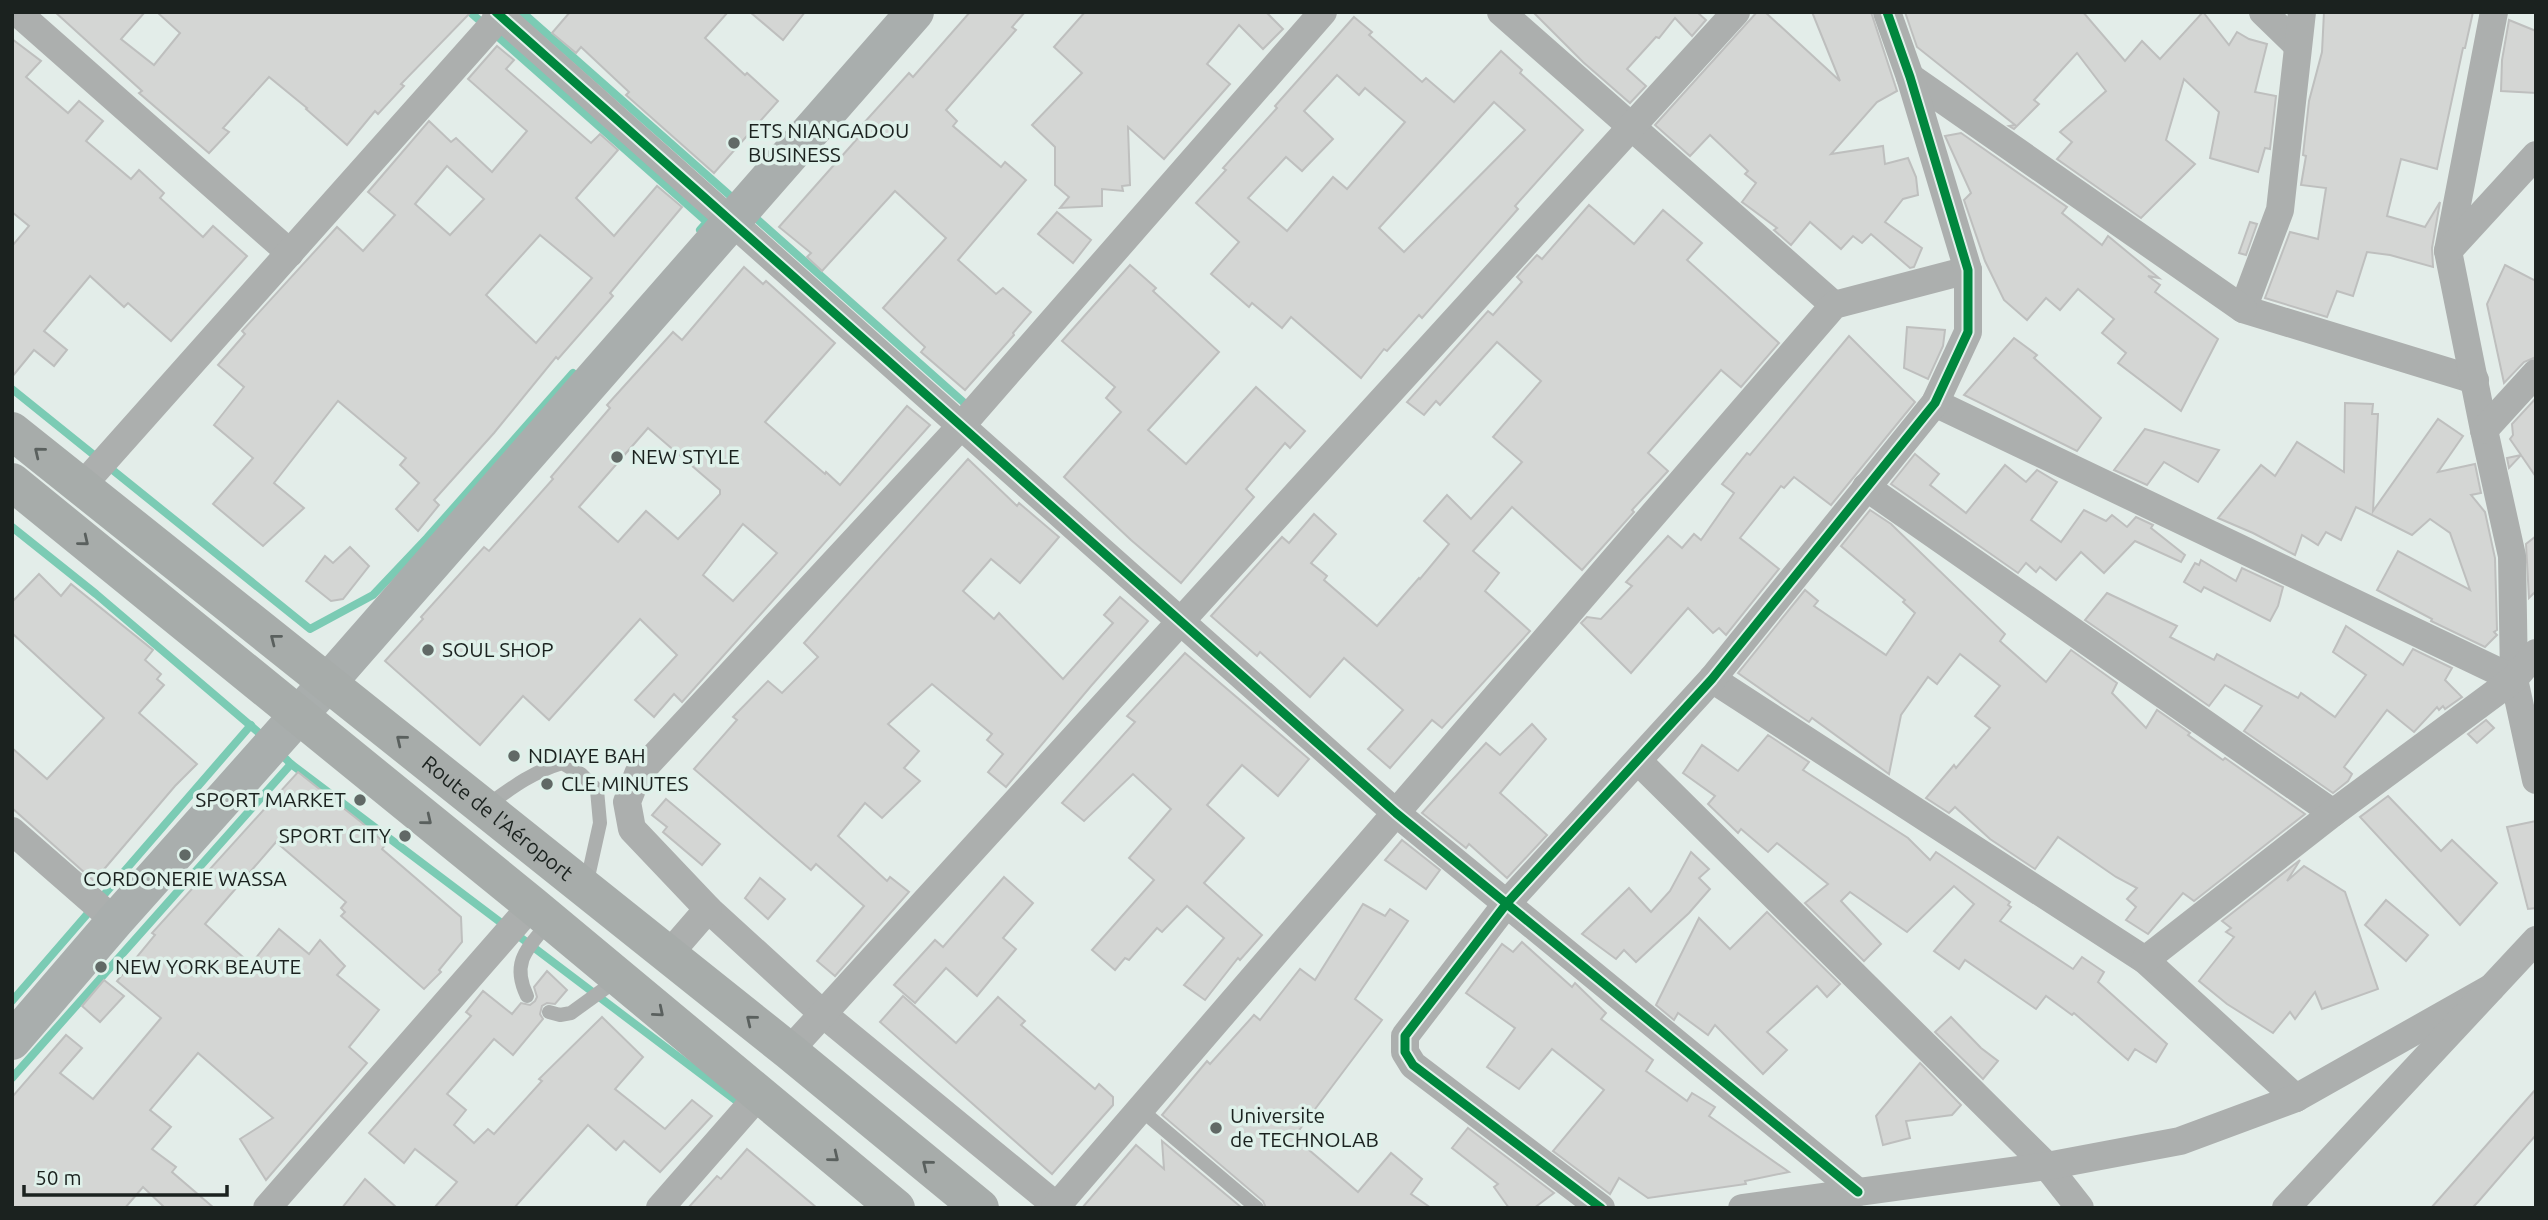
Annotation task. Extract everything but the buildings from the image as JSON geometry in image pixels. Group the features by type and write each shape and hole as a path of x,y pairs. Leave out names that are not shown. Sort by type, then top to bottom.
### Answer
{"highway":[{"name":"Route de l'Aéroport","path":"12,431 586,887 980,1208"},
{"path":"12,482 541,912 890,1206"}],"main road":[{"path":"12,1041 915,12"}],"street":[{"path":"17,12 290,253"},
{"path":"1323,12 961,426 638,774 627,802 632,829 708,909 823,1014 1057,1207 1834,305 1968,270"},
{"path":"1500,12 1834,305"},
{"path":"789,1051 1736,12"},
{"path":"1601,1208 1413,1065 1405,1052 1405,1037 1507,903 1712,679 1935,402 1968,332 1968,270 1910,77 1887,12"},
{"path":"2263,12 2297,45"},
{"path":"2243,309 2280,210 2302,12"},
{"path":"2494,12 2448,251 2512,556 2514,679 2536,780"},
{"path":"81,487 500,14 1396,813 1858,1192"},
{"path":"1910,77 2243,309 2474,380"},
{"path":"2448,251 2536,155"},
{"path":"2484,430 2536,373"},
{"path":"1935,402 2514,679"},
{"path":"1866,488 2333,813"},
{"path":"2145,960 2333,813 2514,679 2536,653"},
{"path":"1712,679 2145,960 2296,1098"},
{"path":"1638,761 2047,1166 2080,1208"},
{"path":"12,831 115,921"},
{"path":"669,954 708,909"},
{"path":"267,1208 541,912"},
{"path":"2286,1208 2536,940"},
{"path":"1742,1208 2047,1166 2180,1141 2296,1098 2491,988"},
{"path":"660,1208 759,1095"},
{"path":"1919,1208 1947,1180"}],"lane":[{"path":"485,807 528,776 545,768 562,763 581,774 597,790 600,823 586,887"},
{"path":"527,996 520,983 521,958 541,912"},
{"path":"549,1012 560,1015 570,1013 619,978"},
{"path":"1140,1110 1257,1208"}],"waterway":[{"path":"470,12 707,222 700,230"},
{"path":"522,12 735,200"},
{"path":"750,213 970,408"},
{"path":"12,389 310,629 373,595 573,373"},
{"path":"12,527 96,594 265,738"},
{"path":"12,1001 251,725"},
{"path":"279,752 291,764 742,1105"},
{"path":"12,1078 291,764"}],"cycle path":[{"path":"496,12 1396,813 1858,1192"},
{"path":"1601,1208 1413,1065 1405,1052 1405,1036 1507,903 1712,679 1935,403 1968,332 1968,270 1910,77 1887,12"}],"place":[{"name":"ETS NIANGADOU BUSINESS","path":"734,143"},
{"name":"NEW STYLE","path":"617,457"},
{"name":"SOUL SHOP","path":"428,650"},
{"name":"NDIAYE BAH","path":"514,756"},
{"name":"CLE MINUTES","path":"547,784"},
{"name":"SPORT MARKET","path":"360,800"},
{"name":"SPORT CITY","path":"405,836"},
{"name":"CORDONERIE WASSA","path":"185,855"},
{"name":"NEW YORK BEAUTE","path":"101,967"},
{"name":"Universite de TECHNOLAB","path":"1216,1128"}]}
